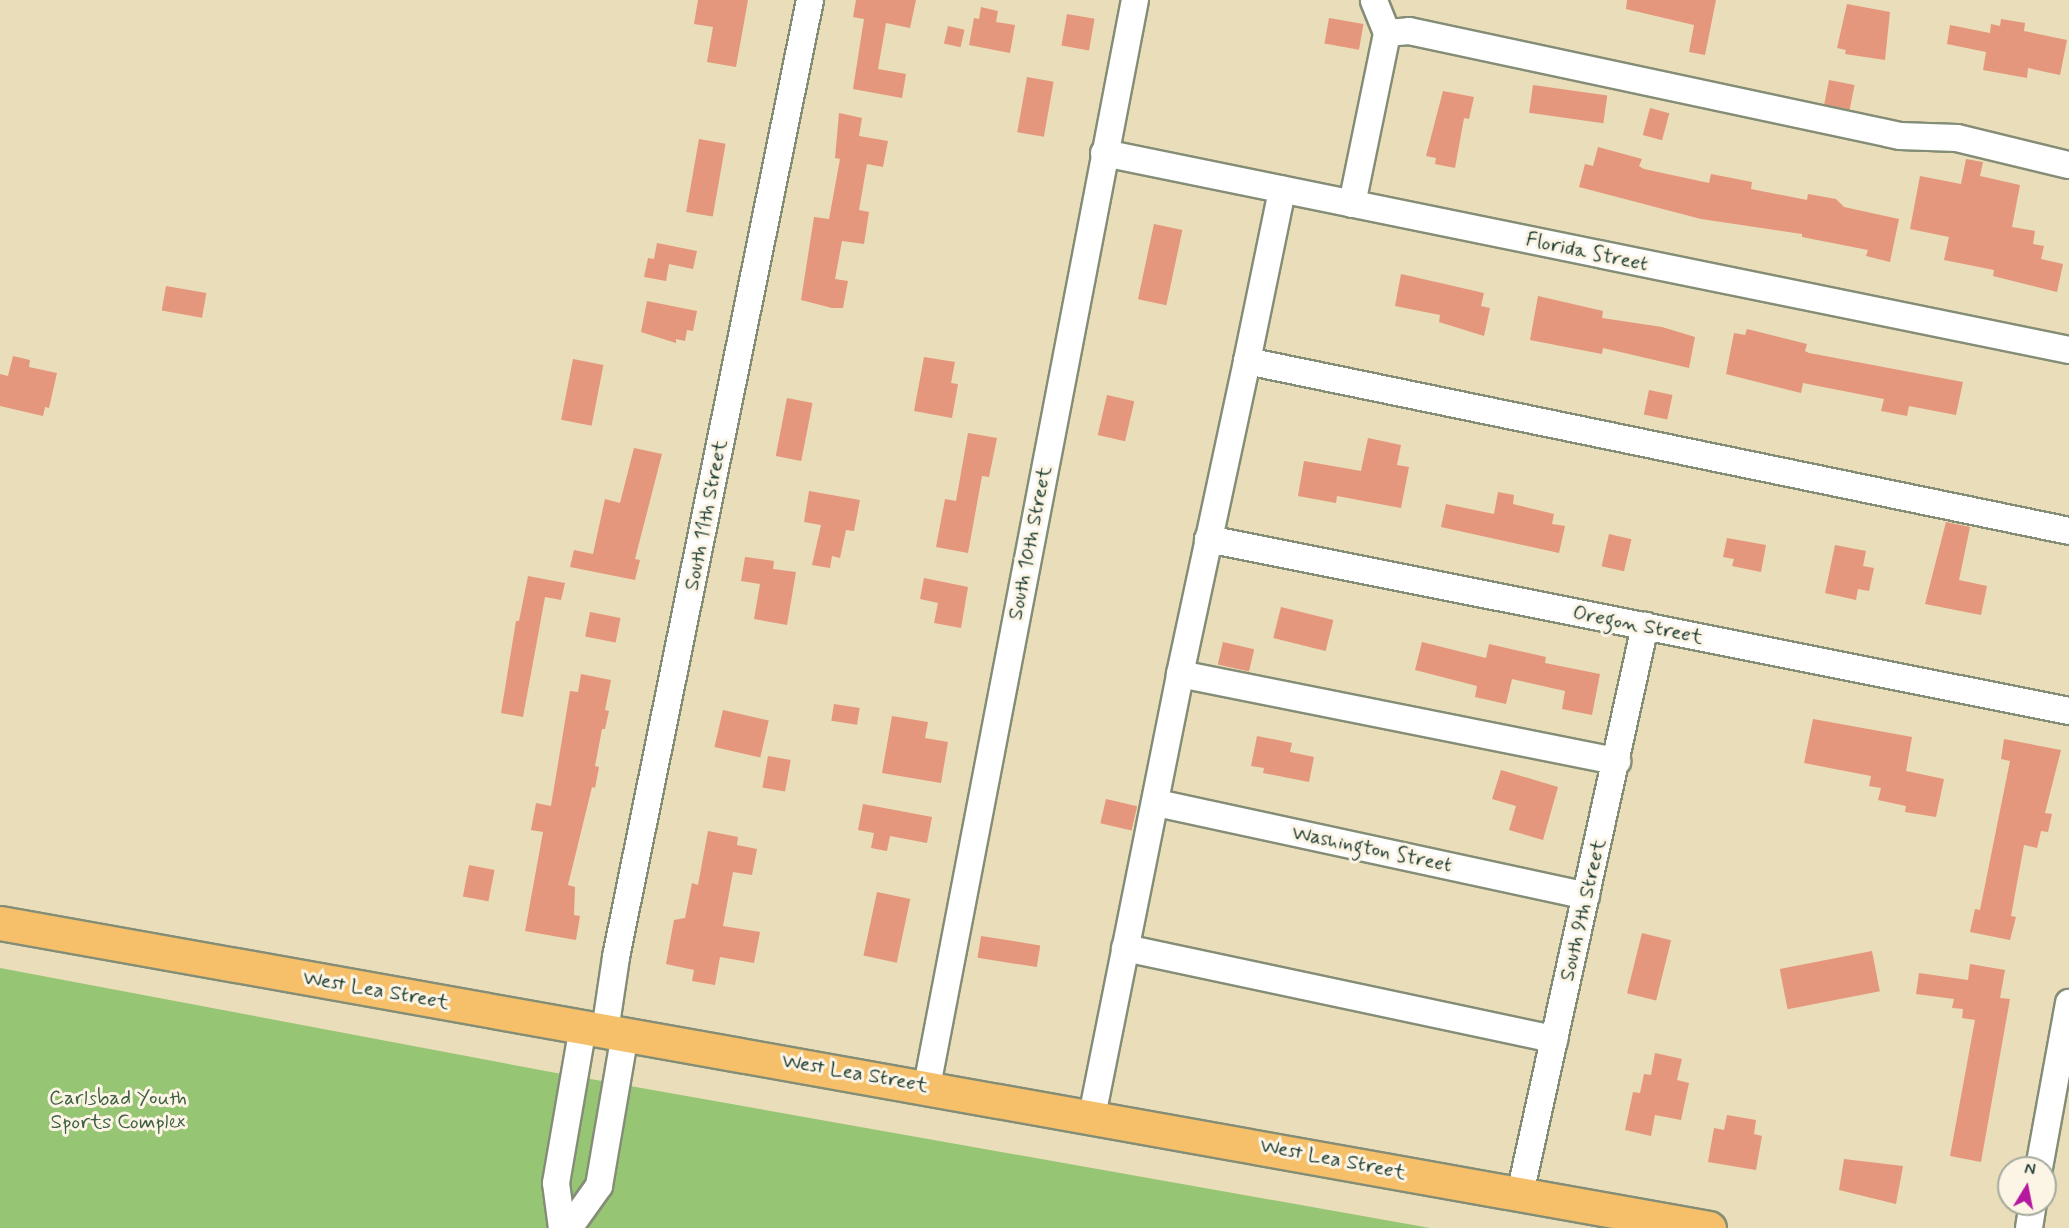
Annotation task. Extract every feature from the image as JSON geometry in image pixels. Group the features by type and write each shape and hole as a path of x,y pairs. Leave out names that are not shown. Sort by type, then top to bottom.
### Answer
{"main road":[{"name":"West Lea Street","path":"0,923 927,1086 1709,1228"}],"street":[{"name":"South 11th Street","path":"604,1031 616,957 810,0"},
{"name":"South 10th Street","path":"927,1086 1135,0"},
{"path":"1352,204 1387,33 1374,0"},
{"path":"1387,33 1409,31 1900,136 1957,138 2069,165"},
{"name":"Florida Street","path":"1104,153 2069,350"},
{"path":"1092,1116 1125,948 1157,803 1180,674 1282,190"},
{"path":"1247,361 2069,531"},
{"name":"Oregon Street","path":"1208,538 2069,711"},
{"name":"South 9th Street","path":"1520,1194 1645,626"},
{"path":"1180,674 1617,761"},
{"name":"Washington Street","path":"1157,803 1586,896"},
{"path":"1125,948 1554,1039"},
{"path":"2041,1156 2069,1002"},
{"path":"562,1228 556,1183 604,1031"},
{"path":"569,1228 599,1186 604,1031"}],"green space":[{"name":"Carlsbad Youth Sports Complex","path":"0,968 551,1072 1430,1228 0,1228"}],"building":[{"path":"698,0 748,0 736,67 707,62 713,27 694,24"},
{"path":"856,0 916,0 910,28 886,23 878,69 906,74 902,98 853,89 864,19 853,17"},
{"path":"1627,0 1716,0 1705,55 1689,52 1694,25 1626,9"},
{"path":"1847,4 1890,12 1885,60 1845,54 1846,50 1837,48"},
{"path":"981,7 998,11 996,22 1015,25 1010,53 969,45 974,18 979,19"},
{"path":"1067,14 1095,19 1089,50 1061,46"},
{"path":"1329,18 1363,24 1359,50 1324,44"},
{"path":"2001,19 2025,23 2024,31 2067,40 2060,75 2028,68 2027,78 1983,70 1986,52 1947,44 1950,25 1990,33 1991,24 2000,26"},
{"path":"948,26 965,30 961,47 944,44"},
{"path":"1027,77 1054,82 1044,137 1017,132"},
{"path":"1829,80 1855,85 1850,110 1824,105"},
{"path":"1533,85 1607,95 1603,123 1529,113"},
{"path":"1443,91 1474,97 1469,119 1464,118 1455,168 1435,164 1436,158 1426,156"},
{"path":"1650,108 1669,113 1662,140 1643,135"},
{"path":"839,113 862,118 859,136 888,141 883,167 867,164 859,210 869,212 864,244 842,241 835,279 848,281 843,308 832,308 801,300 814,217 829,219 840,159 835,158"},
{"path":"699,139 726,144 713,217 686,212"},
{"path":"1598,147 1642,159 1639,166 1644,169 1709,183 1711,174 1752,182 1751,189 1807,200 1808,194 1836,199 1844,207 1899,219 1890,262 1866,256 1868,250 1802,237 1802,234 1701,219 1579,187 1585,164 1593,166"},
{"path":"1966,159 1983,162 1980,176 2020,185 2012,227 2035,231 2033,244 2044,246 2041,259 2063,264 2057,292 1993,276 1994,270 1944,260 1949,237 1910,229 1920,176 1961,184"},
{"path":"1154,224 1182,230 1166,305 1138,299"},
{"path":"657,243 697,251 693,269 669,264 666,281 644,277 648,258 654,259"},
{"path":"1401,274 1484,293 1481,306 1490,308 1484,336 1439,322 1440,315 1395,306"},
{"path":"166,286 206,293 202,318 162,311"},
{"path":"1538,296 1603,311 1602,318 1662,327 1695,337 1689,368 1603,348 1602,354 1530,340"},
{"path":"647,301 697,311 693,331 687,330 685,341 676,339 676,343 641,332"},
{"path":"1747,329 1807,344 1805,351 1809,353 1963,382 1956,415 1909,406 1907,416 1881,411 1884,399 1803,383 1801,393 1726,374 1734,333 1745,335"},
{"path":"13,356 30,360 29,367 57,373 49,408 45,407 43,416 0,406 0,374 8,376"},
{"path":"924,357 955,362 951,383 958,384 952,418 914,411"},
{"path":"573,359 603,365 592,426 561,420"},
{"path":"1649,390 1672,395 1667,419 1644,414"},
{"path":"1107,395 1134,401 1125,441 1098,435"},
{"path":"787,398 813,403 801,461 776,456"},
{"path":"968,433 997,438 989,477 982,476 968,553 936,547 945,499 956,501"},
{"path":"1368,438 1401,445 1397,465 1409,467 1401,508 1337,496 1336,503 1298,496 1304,461 1361,471"},
{"path":"634,448 662,454 635,559 640,560 635,580 570,567 574,550 593,554 605,499 620,503"},
{"path":"809,491 860,500 854,531 846,530 840,558 832,556 830,568 812,565 821,525 804,522"},
{"path":"1498,492 1514,495 1513,504 1554,514 1552,524 1565,526 1559,553 1441,527 1446,504 1494,514"},
{"path":"1946,522 1970,527 1959,580 1987,586 1981,615 1925,604"},
{"path":"1609,534 1631,539 1624,571 1602,566"},
{"path":"1727,538 1766,545 1761,572 1732,566 1734,559 1723,557"},
{"path":"1835,545 1866,551 1863,566 1874,568 1869,591 1858,589 1856,600 1825,593"},
{"path":"745,557 774,561 773,569 796,572 787,625 754,619 760,584 741,581"},
{"path":"528,576 565,583 561,600 545,597 523,717 501,713 516,621 519,621"},
{"path":"924,578 968,587 961,628 934,623 938,603 920,599"},
{"path":"1281,607 1333,620 1326,651 1273,638"},
{"path":"590,612 620,618 616,642 585,637"},
{"path":"1223,642 1254,649 1249,672 1218,664"},
{"path":"1422,642 1486,658 1489,644 1546,657 1545,663 1600,674 1592,715 1562,709 1565,691 1512,679 1506,704 1475,697 1477,686 1415,670"},
{"path":"581,674 611,680 605,710 609,711 605,729 602,729 595,766 599,767 595,788 592,787 568,885 575,887 574,915 580,916 576,940 525,931 543,832 531,830 536,803 551,806 570,691 578,692"},
{"path":"834,704 860,708 857,725 831,721"},
{"path":"723,710 769,721 760,758 714,747"},
{"path":"892,716 928,722 925,738 948,742 941,783 882,773"},
{"path":"1813,719 1912,737 1906,771 1944,779 1936,817 1905,812 1906,806 1878,800 1881,788 1869,786 1871,776 1804,763"},
{"path":"1257,736 1292,743 1290,752 1314,757 1309,782 1263,773 1264,768 1251,766"},
{"path":"2004,739 2061,750 2045,813 2052,814 2048,832 2041,831 2037,848 2024,845 2011,916 2016,917 2010,940 1970,932 1975,909 1980,910 2010,761 2001,759"},
{"path":"768,756 791,760 785,792 762,788"},
{"path":"1501,770 1558,787 1543,840 1509,830 1516,806 1492,799"},
{"path":"1106,799 1137,806 1132,831 1100,823"},
{"path":"863,804 932,817 927,843 890,836 887,851 871,848 874,833 858,830"},
{"path":"708,831 738,837 737,845 757,849 752,875 733,872 723,926 760,932 754,963 720,957 715,985 692,981 694,970 666,964 674,920 685,918 692,883 698,885"},
{"path":"469,865 495,870 488,901 463,896"},
{"path":"877,892 910,899 897,963 863,956"},
{"path":"1642,933 1671,940 1656,1000 1627,993"},
{"path":"981,936 1040,945 1037,967 978,958"},
{"path":"1872,951 1880,991 1788,1009 1780,969"},
{"path":"1970,964 2005,970 2000,998 2010,999 1981,1162 1950,1156 1975,1020 1962,1018 1963,1009 1952,1008 1954,999 1916,994 1919,973 1968,980"},
{"path":"1655,1053 1682,1059 1677,1080 1689,1083 1681,1120 1655,1115 1651,1136 1625,1130 1633,1092 1640,1093 1644,1074 1651,1075"},
{"path":"1727,1115 1756,1120 1754,1134 1762,1136 1756,1170 1708,1162 1714,1128 1724,1130"},
{"path":"1844,1159 1903,1166 1896,1204 1839,1190"}]}
